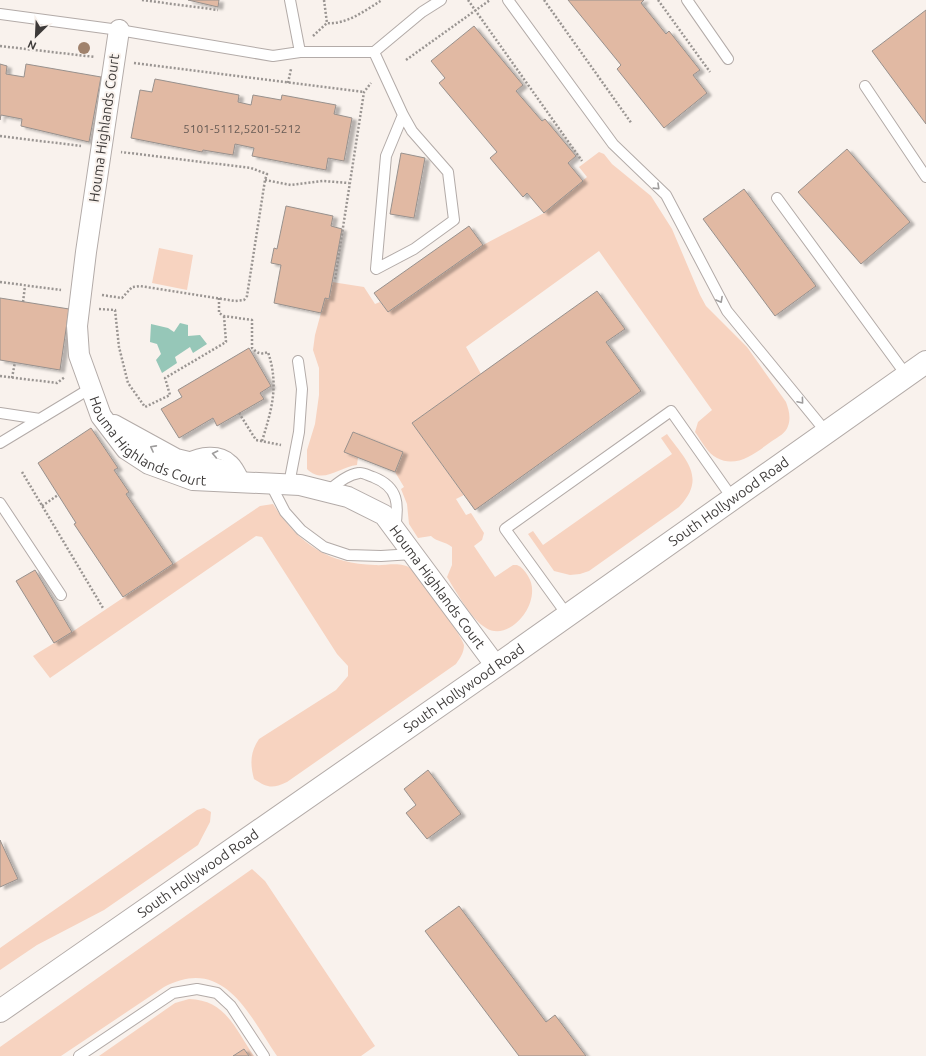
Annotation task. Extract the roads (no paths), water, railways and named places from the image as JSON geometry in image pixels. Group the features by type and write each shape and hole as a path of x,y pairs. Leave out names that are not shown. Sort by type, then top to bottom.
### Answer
{"street":[{"name":"Houma Highlands Court","path":"119,30 101,149 90,294 77,326 79,355 101,416 126,449 149,464 193,480 300,485 348,497 384,515 496,666"},
{"name":"South Hollywood Road","path":"0,1011 568,616 926,362"},
{"path":"101,416 124,433 182,461 280,484"}],"lane":[{"path":"290,0 300,52"},
{"path":"0,14 119,30 273,56 300,52 374,52 422,12 442,0"},
{"path":"508,0 612,144 666,195 727,311 827,433"},
{"path":"687,0 728,59"},
{"path":"374,52 403,116 412,131 448,172 454,220 414,249 376,269 386,156 403,116"},
{"path":"865,86 926,178"},
{"path":"777,198 907,376"},
{"path":"298,361 302,389 296,448 280,484 285,512 301,530 324,547 348,555 381,556 413,554"},
{"path":"0,444 91,388"},
{"path":"568,616 505,529 524,515 671,412 733,499"},
{"path":"0,413 40,419"},
{"path":"326,492 348,476 360,473 381,480 394,491 398,510 395,530"},
{"path":"0,503 61,595"},
{"path":"79,1056 173,993 197,989 217,993 232,1006 264,1056"}]}
